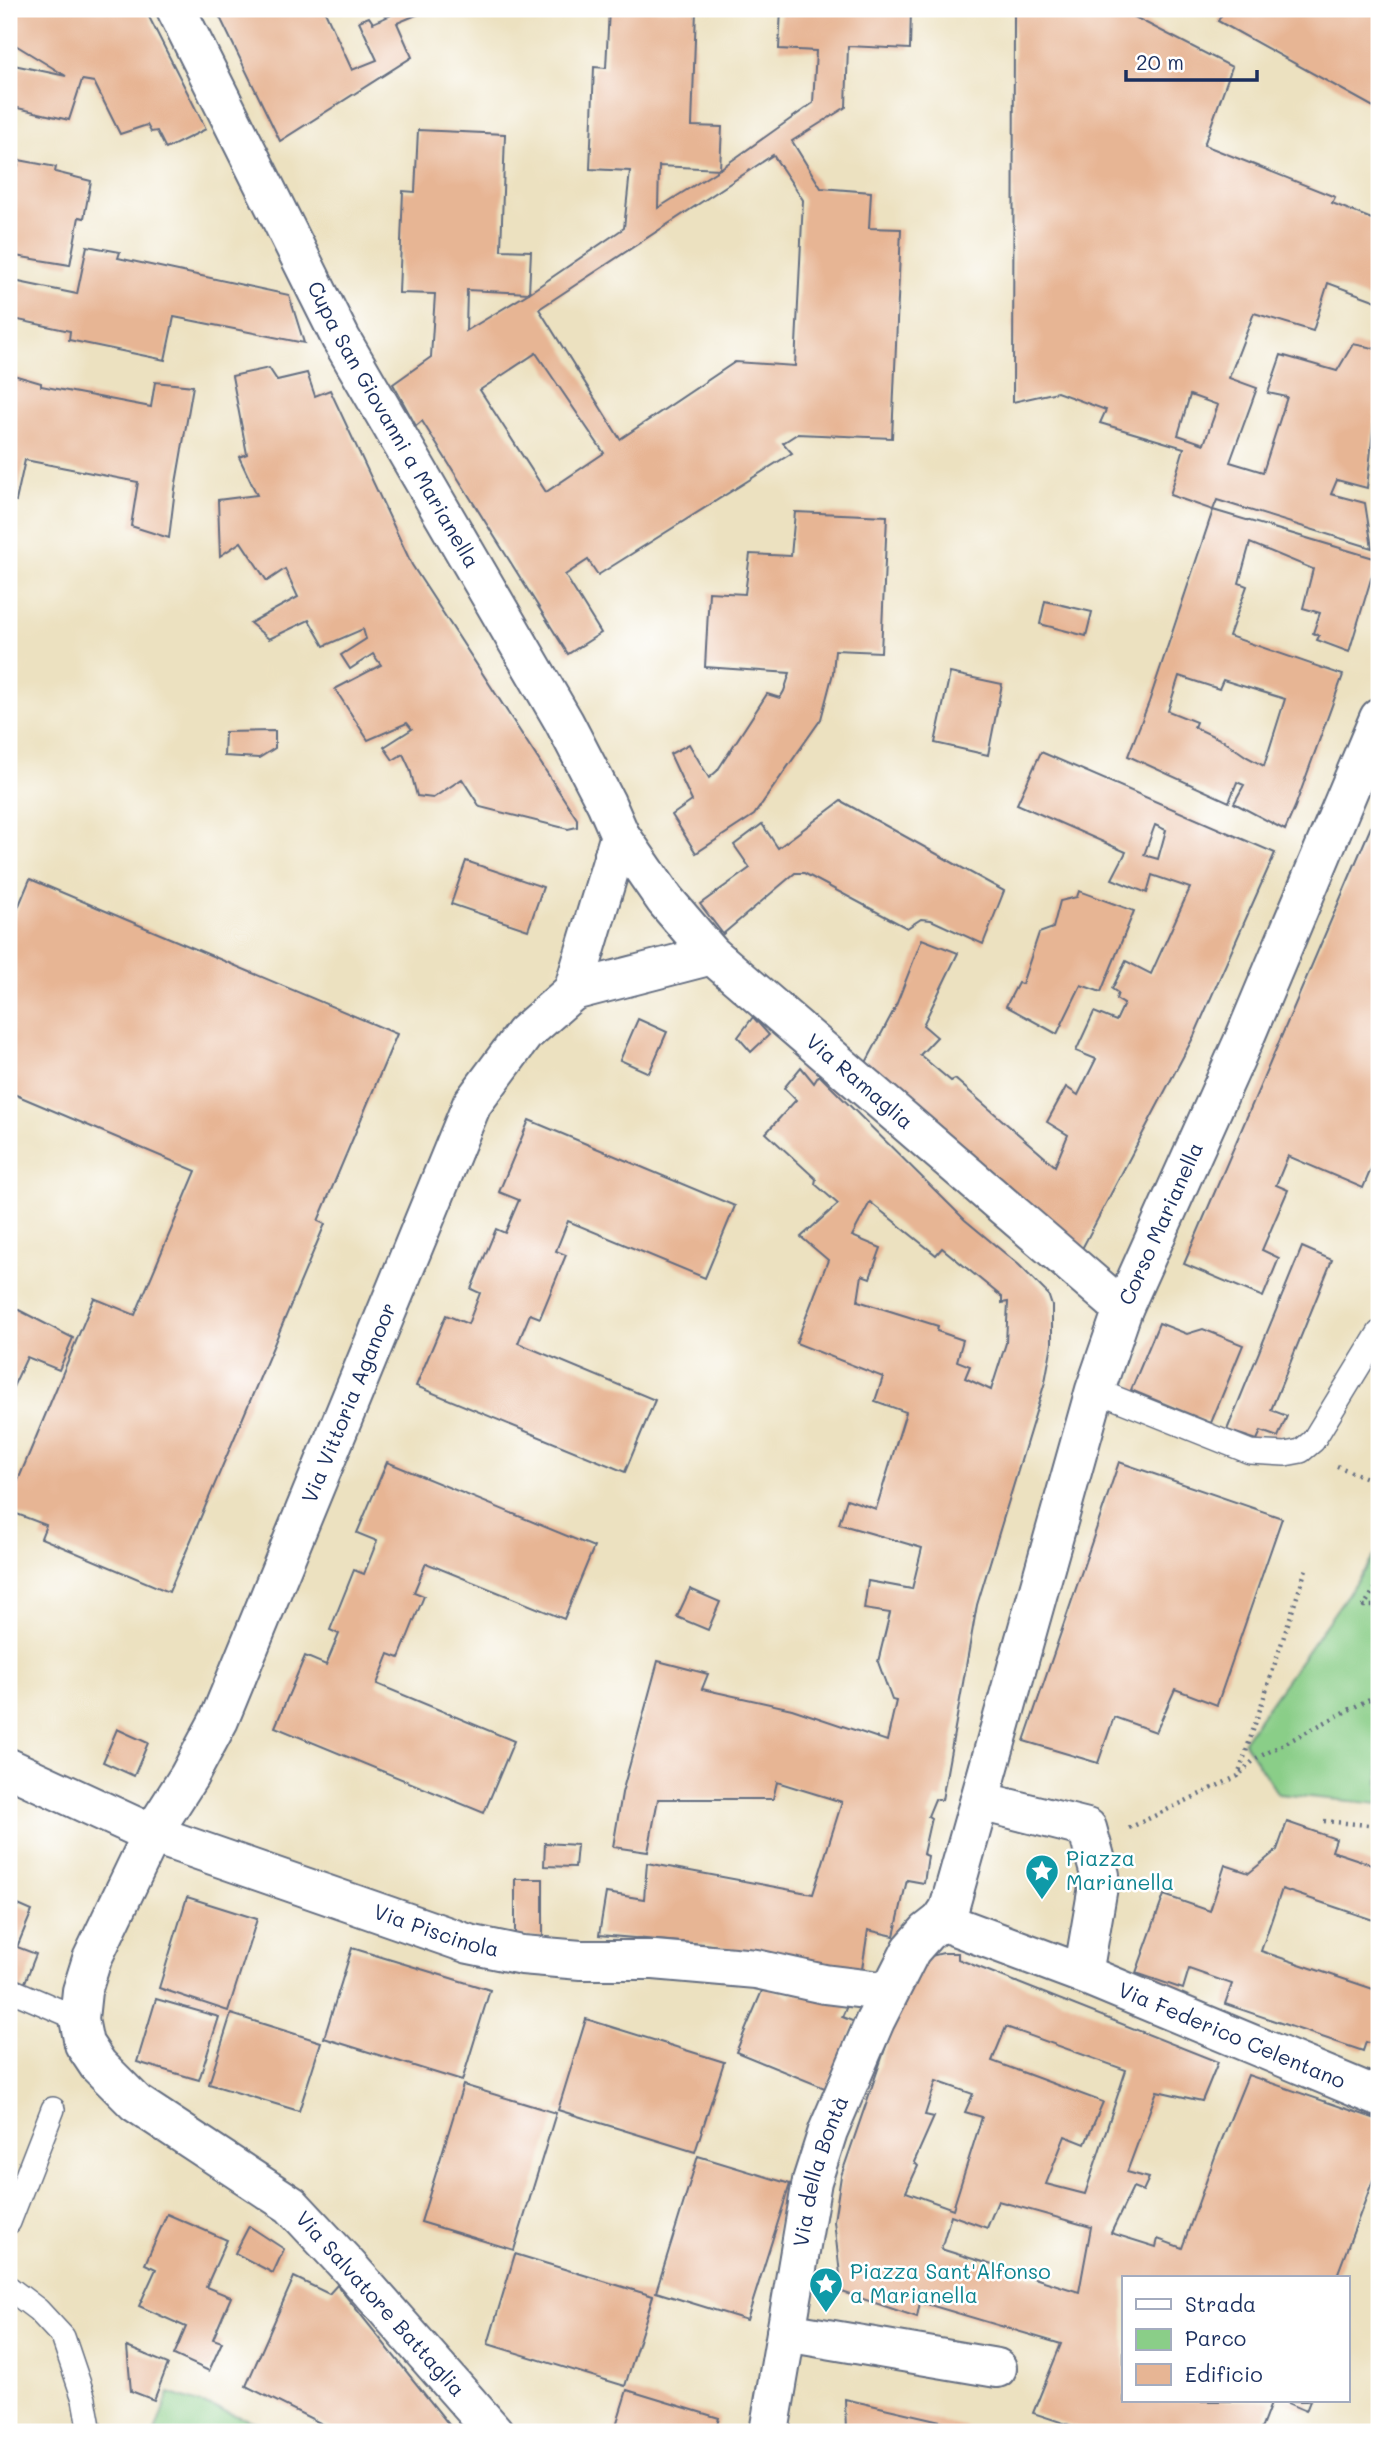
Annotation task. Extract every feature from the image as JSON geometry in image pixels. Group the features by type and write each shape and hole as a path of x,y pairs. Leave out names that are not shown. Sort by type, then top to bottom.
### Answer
{"street":[{"name":"Cupa San Giovanni a Marianella","path":"176,9 341,339 564,722 620,835"},
{"name":"Corso Marianella","path":"979,1801 1095,1390 1123,1309 1245,1037 1379,718"},
{"name":"Via Ramaglia","path":"620,835 665,900 712,955 1123,1309"},
{"path":"573,991 620,835"},
{"name":"Via Vittoria Aganoor","path":"152,1834 189,1776 219,1720 472,1104 524,1034 573,991 712,955"},
{"name":"Via Piscinola","path":"9,1768 152,1834 469,1944 508,1952 581,1960 654,1960 756,1969 824,1984 889,1992"},
{"path":"979,1801 1087,1828 1100,1875 1083,1975 934,1926 948,1909 979,1801"},
{"name":"Via Salvatore Battaglia","path":"152,1834 92,1959 82,1991 79,2018 84,2044 98,2065 136,2103 291,2205 494,2432"},
{"name":"Via della Bontà","path":"769,2432 812,2181 828,2131 889,1992 911,1950 934,1926"},
{"name":"Via Federico Celentano","path":"1083,1975 1379,2097"},
{"path":"786,2332 997,2368"}],"lane":[{"path":"1095,1390 1250,1451 1285,1454 1301,1451 1313,1441 1379,1333"},
{"path":"9,1989 79,2018"},
{"path":"9,2222 53,2109"},
{"path":"9,2288 38,2310 63,2337 84,2399 90,2432"}],"path":[{"path":"1301,1451 1379,1483"},
{"path":"1238,1776 1307,1566"},
{"path":"1379,1582 1364,1606 1379,1606"},
{"path":"1092,1846 1238,1776 1255,1759 1379,1694"},
{"path":"1324,1821 1379,1826"}],"green space":[{"path":"1379,1550 1379,1804 1278,1794 1243,1741"},
{"path":"169,2393 285,2432 155,2432"}],"building":[{"path":"9,9 145,9 206,129 166,149 157,131 151,132 147,125 120,134 94,82 82,80 69,120 9,106 9,64 66,76 9,41"},
{"path":"216,9 324,9 352,70 377,60 359,21 369,17 373,23 391,15 389,12 384,15 382,9 431,9 397,23 412,57 280,141"},
{"path":"609,9 696,10 692,126 722,127 720,169 813,103 816,51 779,49 781,9 911,9 910,49 848,46 846,107 792,141 821,188 871,192 869,228 901,229 892,438 797,434 783,443 792,453 598,575 588,560 565,575 601,633 568,654 422,421 416,426 393,384 431,357 435,294 399,293 403,191 415,192 418,130 505,134 501,250 531,251 529,293 624,228 630,171 590,169 594,67 606,68","holes":["773,155 803,200 795,366 735,362 620,439 539,309","659,166 720,169 658,208","467,290 529,293 466,331","536,353 604,453 546,492 480,390"]},
{"path":"1014,9 1119,9 1232,67 1204,145 1335,197 1332,203 1379,222 1379,302 1328,283 1313,331 1254,313 1229,378 1257,388 1230,462 1263,472 1287,397 1268,393 1281,355 1337,371 1353,344 1379,349 1367,488 1337,480 1331,494 1365,503 1372,548 1217,500 1213,510 1170,495 1184,448 1100,423 1106,410 1057,392 1013,402","holes":["1190,395 1218,405 1204,444 1178,435"]},
{"path":"1225,9 1379,9 1379,110 1218,21"},
{"path":"19,160 56,167 55,172 91,181 84,218 79,217 70,265 9,255 9,165 18,166"},
{"path":"87,246 120,252 118,258 289,295 304,343 174,317 165,360 69,340 70,331 9,318 9,280 77,294"},
{"path":"269,368 277,380 307,373 315,396 330,390 412,565 577,819 577,827 568,829 480,807 462,779 433,798 417,796 403,754 393,760 384,747 412,729 407,723 368,740 335,689 381,665 373,654 350,669 341,655 366,639 363,629 324,646 309,620 269,639 250,623 298,597 285,569 267,581 241,542 220,556 218,500 257,495 239,457 247,454 232,376"},
{"path":"10,374 41,383 41,386 151,407 155,382 193,386 169,538 131,526 138,482 25,460 16,501 9,499"},
{"path":"1213,510 1377,559 1349,652 1317,640 1319,636 1313,633 1320,613 1303,608 1313,569 1250,543 1239,583 1247,586 1229,636 1343,675 1285,830 1234,803 1244,785 1237,782 1229,802 1128,756 1149,702","holes":["1179,676 1219,689 1223,680 1285,699 1264,766 1224,741 1194,727 1196,722 1168,711"]},
{"path":"795,512 887,516 881,652 835,650 833,673 821,719 754,815 696,853 672,815 692,801 670,754 689,744 709,778 717,771 767,694 780,698 790,673 705,667 709,592 745,594 750,554 791,556"},
{"path":"1045,601 1092,612 1086,636 1040,624"},
{"path":"950,673 1002,684 988,755 935,743"},
{"path":"275,731 275,748 259,758 224,756 225,732"},
{"path":"1041,752 1275,853 1194,1036 1074,1264 861,1072 895,1008 922,939 958,953 923,1025 937,1037 920,1055 951,1081 955,1079 1055,1166 1068,1135 1047,1122 1066,1087 1078,1095 1096,1059 1076,1051 1094,1012 1116,1021 1124,1004 1116,999 1118,993 1112,989 1126,961 1151,974 1190,888 1152,875 1147,893 1112,879 1126,852 1017,804","holes":["1155,825 1166,830 1158,859 1144,855"]},
{"path":"841,801 1004,891 983,944 931,920 921,919 907,928 804,873 795,873 723,934 700,904 750,868 734,845 762,824 778,848"},
{"path":"1379,808 1379,1150 1363,1188 1288,1156 1276,1185 1288,1190 1262,1250 1279,1258 1263,1297 1184,1264"},
{"path":"466,861 543,887 528,930 451,904"},
{"path":"30,879 397,1034 318,1221 325,1224 169,1592 41,1538 46,1525 9,1511 9,1502 94,1298 135,1315 196,1171 9,1092 9,929"},
{"path":"1079,891 1134,911 1101,992 1081,985 1057,1034 1006,1006 1018,983 1022,984 1039,933 1053,928 1060,901 1077,897"},
{"path":"753,1017 769,1035 751,1052 738,1037"},
{"path":"638,1019 667,1032 649,1073 620,1060"},
{"path":"801,1067 814,1083 819,1075 965,1220 1019,1265 1048,1294 1052,1306 1052,1344 1045,1382 977,1605 942,1800 935,1799 928,1816 931,1818 923,1854 928,1856 924,1883 907,1880 894,1936 868,1930 862,1969 837,1971 705,1944 599,1935 606,1893 644,1899 647,1863 813,1894 842,1802 777,1782 773,1799 658,1799 648,1852 613,1847 622,1793 658,1661 708,1674 702,1689 792,1709 887,1741 896,1701 892,1700 878,1662 890,1613 864,1609 868,1581 912,1589 922,1548 839,1524 847,1499 876,1509 906,1412 875,1401 883,1377 796,1343 828,1260 801,1237 838,1204 815,1184 816,1179 766,1133 796,1100 784,1088","holes":["870,1202 936,1255 942,1248 1002,1297 1002,1303 1008,1302 1006,1343 991,1390 965,1378 970,1366 957,1361 963,1340 937,1331 938,1326 858,1301 862,1275 870,1278 881,1248 852,1236"]},
{"path":"529,1120 735,1206 705,1278 568,1221 556,1251 566,1255 540,1318 530,1314 518,1343 655,1400 625,1472 416,1386 446,1315 468,1324 480,1293 471,1289 496,1229 505,1233 519,1200 499,1192"},
{"path":"1302,1247 1332,1260 1271,1410 1287,1416 1278,1437 1261,1431 1257,1440 1227,1430"},
{"path":"9,1305 73,1338 59,1370 27,1357 13,1387 9,1385"},
{"path":"1159,1323 1187,1334 1203,1329 1243,1345 1211,1423 1131,1390"},
{"path":"387,1462 594,1547 564,1619 426,1563 414,1592 424,1596 399,1658 389,1654 377,1684 514,1741 484,1813 275,1727 305,1656 326,1665 339,1634 330,1630 354,1570 364,1574 377,1541 357,1533"},
{"path":"1119,1462 1282,1518 1217,1705 1175,1689 1156,1732 1114,1717 1098,1763 1024,1741"},
{"path":"690,1589 720,1602 708,1630 677,1617"},
{"path":"117,1729 148,1743 134,1776 103,1762"},
{"path":"1287,1822 1336,1839 1332,1851 1374,1865 1379,1850 1379,1922 1282,1889 1261,1951 1379,1991 1379,2046 1366,2042 1363,2051 1225,2004 1232,1984 1189,1969 1183,1989 1136,1973 1164,1895 1210,1911 1225,1865 1249,1873 1277,1850"},
{"path":"545,1843 577,1845 575,1867 544,1866"},
{"path":"515,1879 543,1879 543,1937 515,1936"},
{"path":"187,1897 257,1919 228,2011 159,1988"},
{"path":"9,1901 32,1911 17,1947 36,1954 22,1990 9,1984"},
{"path":"352,1948 490,1990 462,2081 324,2038"},
{"path":"943,1953 958,1953 958,1959 1218,2062 1202,2101 1157,2091 1127,2172 1149,2178 1143,2191 1133,2187 1111,2233 1156,2247 1158,2239 1182,2248 1248,2075 1379,2120 1379,2183 1373,2180 1337,2276 1122,2276 1122,2402 1272,2402 1260,2432 1091,2432 1033,2413 1061,2344 920,2302 917,2317 842,2292 834,2221 841,2176 914,1965 923,1958","holes":["1006,2027 1126,2070 1085,2194 1046,2184 1065,2136 1085,2144 1103,2102 992,2061","936,2081 973,2094 965,2112 982,2117 953,2209 906,2192 918,2166 914,2162 934,2117 925,2115","998,2201 1091,2227 1079,2292 941,2249 951,2215 987,2228"]},
{"path":"764,1986 791,1997 793,1993 848,2004 842,2017 855,2022 827,2089 736,2052"},
{"path":"156,1999 219,2017 199,2080 137,2062"},
{"path":"231,2014 321,2042 299,2111 209,2084"},
{"path":"586,2019 724,2062 695,2152 558,2110"},
{"path":"463,2085 556,2113 514,2250 421,2222"},
{"path":"698,2156 790,2184 747,2320 656,2292"},
{"path":"167,2214 227,2240 206,2287 231,2297 213,2339 222,2342 209,2371 174,2355 186,2327 139,2306 156,2269 145,2264"},
{"path":"249,2226 284,2249 273,2273 235,2253"},
{"path":"515,2254 653,2296 625,2386 488,2344"},
{"path":"294,2277 329,2294 337,2285 455,2432 338,2432 246,2386"},
{"path":"127,2347 168,2364 154,2400 131,2391"},
{"path":"627,2390 719,2418 715,2432 614,2432"},
{"path":"845,2399 984,2431 984,2432 846,2432"},
{"path":"1285,2402 1310,2402 1306,2411"}],"place":[{"name":"Piazza Marianella","path":"1042,1901"},
{"name":"Piazza Sant'Alfonso a Marianella","path":"826,2314"}]}
